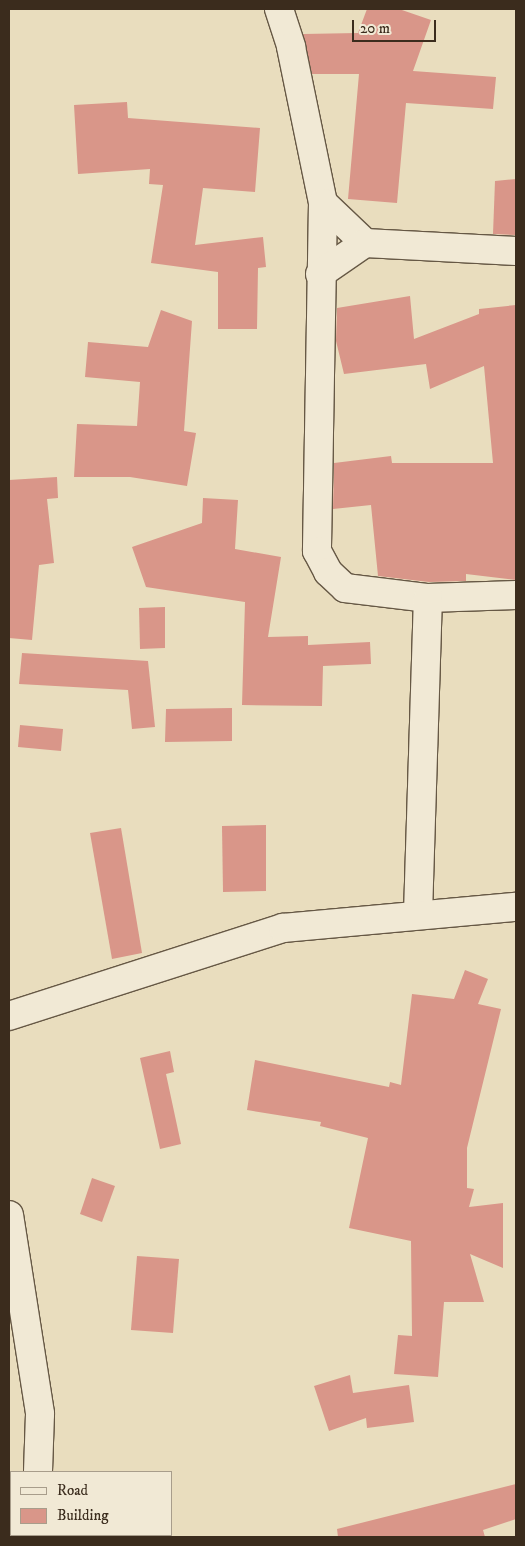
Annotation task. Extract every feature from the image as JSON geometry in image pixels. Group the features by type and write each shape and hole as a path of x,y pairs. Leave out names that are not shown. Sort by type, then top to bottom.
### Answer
{"street":[{"path":"279,9 292,48 322,203 317,551 328,572 345,588 428,598 516,596"},
{"path":"322,203 366,243"},
{"path":"320,274 366,243 516,251"},
{"path":"418,914 428,598"},
{"path":"9,1016 283,928 418,914 516,907"},
{"path":"9,1215 40,1414 38,1471"}],"building":[{"path":"367,9 399,9 431,20 413,71 496,77 493,109 406,103 397,203 348,199 359,74 312,74 303,34 358,33"},
{"path":"127,102 128,118 260,128 255,192 203,188 195,245 263,237 266,267 258,268 257,329 218,329 218,272 151,263 163,185 149,184 150,169 78,174 74,105"},
{"path":"516,179 516,235 493,234 495,181"},
{"path":"410,296 414,339 479,314 479,309 516,305 516,580 466,574 466,581 429,582 378,576 371,505 333,509 334,463 391,456 392,463 493,463 484,366 430,389 426,364 344,374 336,341 337,308"},
{"path":"161,310 192,321 184,431 196,433 187,486 130,477 74,477 77,424 137,426 140,382 85,377 88,342 148,347"},
{"path":"57,477 58,498 47,499 54,563 39,565 32,640 9,638 9,480"},
{"path":"203,498 238,500 235,549 281,557 268,637 308,636 308,645 370,642 371,664 323,666 322,706 242,705 245,602 146,587 132,547 202,523"},
{"path":"165,607 165,648 140,649 139,608"},
{"path":"22,653 148,661 155,727 132,729 128,690 19,684"},
{"path":"232,708 232,741 165,742 166,709"},
{"path":"20,725 63,729 61,751 18,747"},
{"path":"266,825 266,891 223,892 222,826"},
{"path":"121,828 142,953 112,959 90,833"},
{"path":"465,970 488,979 478,1004 501,1009 467,1148 467,1188 474,1189 469,1207 503,1203 503,1268 470,1254 484,1302 444,1302 438,1377 394,1374 398,1335 412,1336 411,1241 349,1228 368,1138 320,1126 321,1122 247,1110 255,1060 389,1087 390,1082 401,1085 412,994 454,999"},
{"path":"170,1051 174,1072 166,1074 181,1144 160,1149 140,1058"},
{"path":"92,1178 115,1186 102,1222 80,1214"},
{"path":"137,1256 179,1259 173,1333 131,1330"},
{"path":"350,1375 353,1393 409,1385 414,1422 367,1428 366,1418 329,1431 314,1386"},
{"path":"516,1484 516,1519 483,1530 485,1537 338,1537 337,1529"}]}
